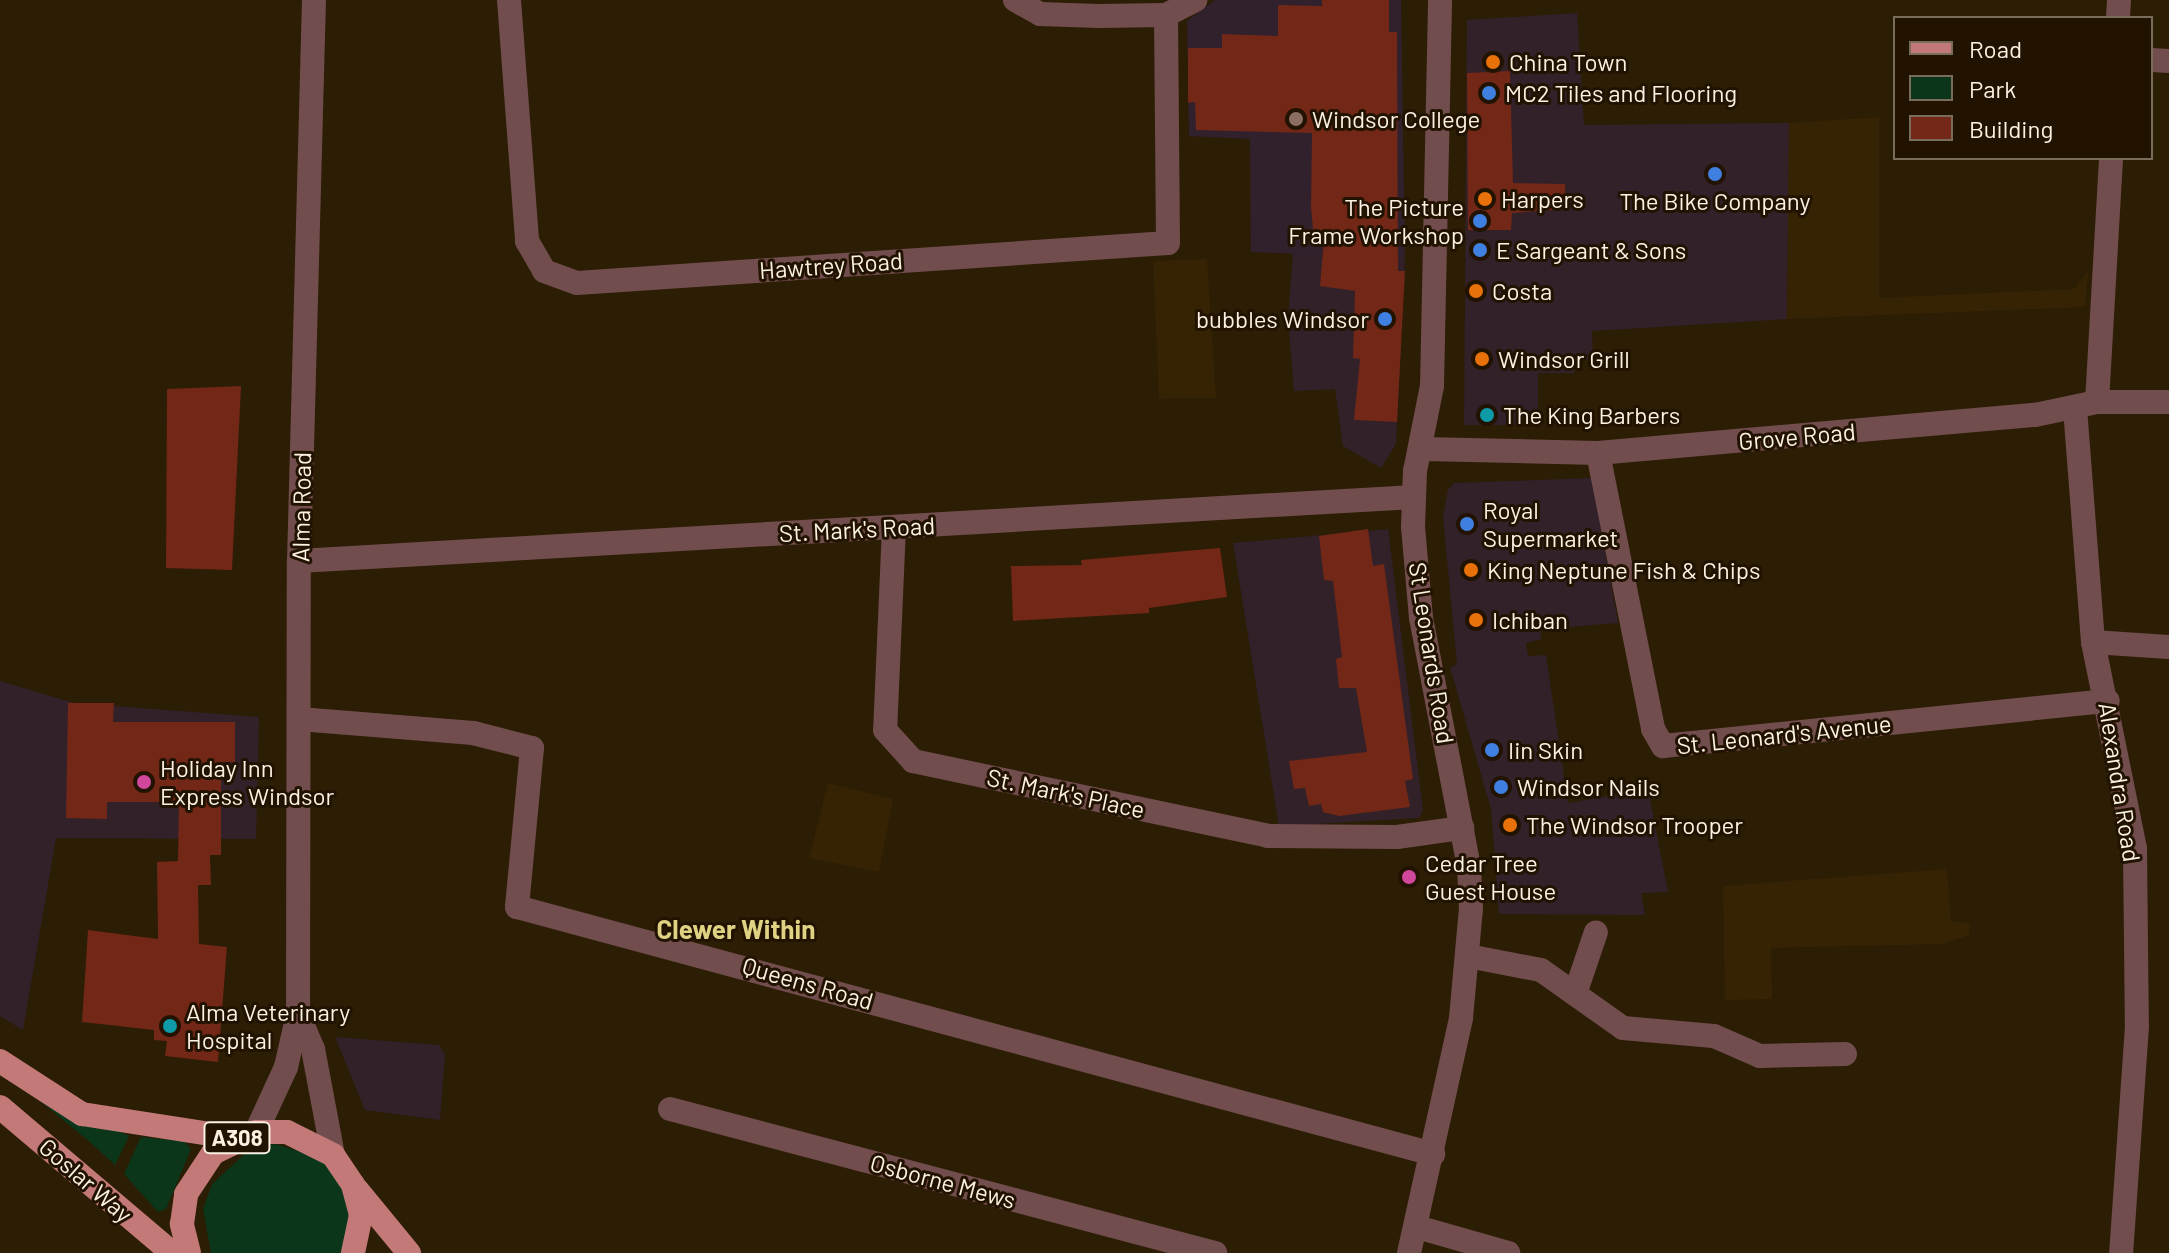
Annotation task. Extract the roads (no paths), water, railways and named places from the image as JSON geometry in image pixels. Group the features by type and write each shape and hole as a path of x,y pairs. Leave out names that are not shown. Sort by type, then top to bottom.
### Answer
{"main road":[{"name":"Goslar Way","path":"0,1061 82,1114 246,1135"},
{"name":"Goslar Way","path":"0,1107 172,1253"},
{"name":"A308","path":"189,1253 182,1224 186,1194 213,1153 246,1135 287,1132 333,1155 353,1185 409,1253"},
{"name":"A308","path":"353,1185 361,1215 353,1253"}],"street":[{"name":"Alma Road","path":"246,1135 286,1067 298,1014 299,561 314,0"},
{"name":"Hawtrey Road","path":"509,0 527,241 544,271 577,283 1168,243 1166,15"},
{"path":"1015,0 1040,14 1166,15 1195,0"},
{"name":"St Leonards Road","path":"1409,1253 1433,1154 1468,956 1470,895 1462,828 1421,618 1414,497 1432,386 1440,0"},
{"name":"Alexandra Road","path":"2111,160 2086,405 2093,642 2108,701 2135,848 2137,1026 2121,1253"},
{"name":"Grove Road","path":"1423,449 1598,453 2086,405 2169,402"},
{"name":"St. Leonard's Avenue","path":"1598,453 1653,729 1663,746 2108,701"},
{"name":"St. Mark's Road","path":"299,561 1414,497"},
{"name":"St. Mark's Place","path":"894,527 885,730 913,761 1268,836 1397,837 1462,828"},
{"path":"2093,642 2169,647"},
{"name":"Queens Road","path":"299,719 473,733 532,748 517,907 1433,1154"},
{"path":"1575,994 1596,932"},
{"path":"1468,956 1541,970 1623,1028 1714,1036 1760,1056 1845,1054"},
{"name":"Alma Road","path":"298,1014 313,1049 333,1155"},
{"name":"Osborne Mews","path":"670,1109 1215,1253"},
{"path":"1417,1227 1508,1253"}],"place":[{"name":"China Town","path":"1493,62"},
{"name":"MC2 Tiles and Flooring","path":"1489,93"},
{"name":"Windsor College","path":"1296,119"},
{"name":"The Bike Company","path":"1715,174"},
{"name":"Harpers","path":"1485,199"},
{"name":"The Picture Frame Workshop","path":"1480,221"},
{"name":"E Sargeant & Sons","path":"1480,250"},
{"name":"Costa","path":"1476,291"},
{"name":"bubbles Windsor","path":"1385,319"},
{"name":"Windsor Grill","path":"1482,359"},
{"name":"The King Barbers","path":"1487,415"},
{"name":"Royal Supermarket","path":"1467,524"},
{"name":"King Neptune Fish & Chips","path":"1471,570"},
{"name":"Ichiban","path":"1476,620"},
{"name":"Iin Skin","path":"1492,750"},
{"name":"Holiday Inn Express Windsor","path":"144,782"},
{"name":"Windsor Nails","path":"1501,787"},
{"name":"The Windsor Trooper","path":"1510,825"},
{"name":"Cedar Tree Guest House","path":"1409,877"},
{"name":"Alma Veterinary Hospital","path":"170,1026"}],"district":[{"name":"Clewer Within","path":"736,929"}]}
